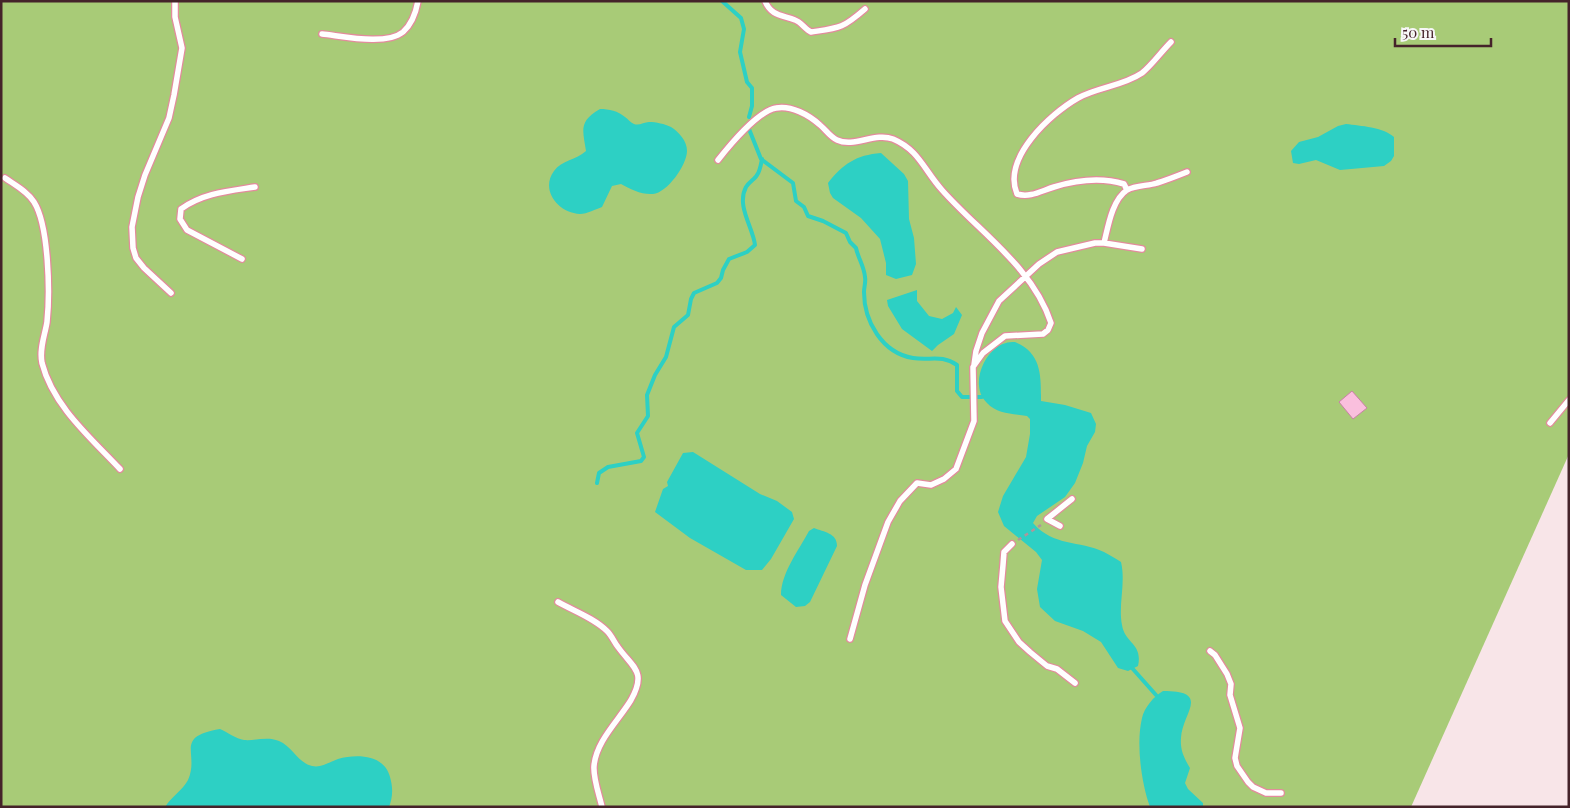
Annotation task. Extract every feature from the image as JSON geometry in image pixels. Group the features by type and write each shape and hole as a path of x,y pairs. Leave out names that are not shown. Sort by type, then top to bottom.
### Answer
{"lane":[{"path":"171,293 136,258 132,248 132,228 140,190 169,118 174,95 182,48 175,17 175,1"},
{"path":"322,34 362,39 393,38 406,29 412,20 418,1"},
{"path":"765,1 769,10 775,14 797,20 811,32 829,31 839,28 850,22 865,9"},
{"path":"1127,190 1124,184 1096,179 1055,186 1026,197 1017,194 1013,186 1014,172 1024,148 1050,118 1079,98 1143,72 1171,42"},
{"path":"718,160 732,142 759,117 774,108 790,108 799,112 821,125 832,138 839,142 880,137 890,138 912,151 942,190 1026,278 1047,309 1051,323 1048,330 1043,334 1005,336 983,353 974,367"},
{"path":"1104,243 1108,226 1118,201 1127,190 1157,183 1187,172"},
{"path":"5,178 25,191 34,202 43,232 49,296 42,346 42,362 46,373 66,411 120,469"},
{"path":"242,259 187,230 180,219 180,215 182,209 190,203 205,197 221,192 255,187"},
{"path":"850,639 865,585 888,522 900,501 917,483 932,485 944,479 956,469 974,421 974,367 979,342 992,312 1000,301 1039,264 1057,252 1096,243 1142,249"},
{"path":"1550,423 1569,400"},
{"path":"1060,526 1047,518 1072,500"},
{"path":"1012,544 1004,552 1002,587 1005,621 1019,642 1030,652 1075,683"},
{"path":"558,602 600,625 608,632 636,668 638,674 638,682 631,698 610,730 595,760 593,768 602,807"},
{"path":"1210,651 1215,655 1231,684 1230,695 1240,728 1235,758 1237,766 1253,787 1266,793 1281,793"}],"path":[{"path":"1012,544 1044,523"}],"green space":[{"path":"1,1 1569,1 1569,454 1411,807 1,807"}],"water":[{"path":"600,109 616,112 632,123 652,122 671,127 684,140 687,147 686,157 670,184 658,192 645,194 621,184 612,186 602,207 583,214 572,213 558,205 550,193 550,178 561,164 586,151 583,132 585,122"},
{"path":"1346,124 1378,129 1394,137 1394,156 1391,161 1384,166 1340,170 1316,160 1299,164 1293,163 1291,151 1299,142 1318,137 1338,126"},
{"path":"881,153 904,174 908,181 909,219 914,238 916,264 912,275 896,279 886,275 886,263 880,239 861,218 833,198 828,183 839,171 857,158"},
{"path":"917,290 917,301 929,316 942,319 953,313 956,307 962,315 954,334 932,351 902,329 888,306 887,300"},
{"path":"1015,342 1030,352 1035,359 1040,374 1041,401 1065,405 1091,413 1096,424 1095,432 1087,446 1075,483 1065,497 1037,516 1033,523 1041,531 1058,540 1095,548 1121,562 1123,578 1122,625 1126,636 1136,648 1139,658 1138,666 1128,671 1118,668 1101,642 1083,631 1055,621 1040,607 1037,589 1042,560 1036,552 1004,526 998,512 1003,496 1026,457 1030,434 1030,419 1027,416 1006,413 991,407 982,397 979,382 982,366 991,353 998,346"},
{"path":"693,452 760,494 777,501 792,512 794,519 771,559 762,570 746,570 690,538 655,512 663,489 668,486 667,482 683,453"},
{"path":"814,528 826,532 835,538 837,546 810,602 805,606 796,607 781,595 784,578 809,531"},
{"path":"1163,691 1178,692 1187,695 1190,699 1191,705 1181,738 1183,754 1190,768 1185,783 1188,789 1203,803 1203,807 1150,807 1140,762 1140,728 1147,706"},
{"path":"220,729 244,740 266,739 284,743 303,762 312,766 353,756 376,760 387,769 392,784 389,807 165,807 188,780 191,770 192,742 206,732"}],"building":[{"path":"1352,391 1367,408 1353,419 1339,402"}],"waterway":[{"path":"722,1 741,18 744,29 740,52 747,82 752,88 752,106 749,117"},
{"path":"749,129 761,159 793,183 796,201 804,207 808,216 823,221 846,233 850,242 856,248 864,273 867,314 871,324 884,343 902,355 919,359 935,358 957,365 957,391 962,397 970,397"},
{"path":"597,483 599,473 608,467 641,461 644,457 637,433 648,416 647,395 655,375 666,357 674,327 688,315 694,293 717,283 729,259 747,252 755,245 744,209 743,194 747,185 758,173 762,159"},
{"path":"977,397 982,397"},
{"path":"1132,668 1156,695"}]}
